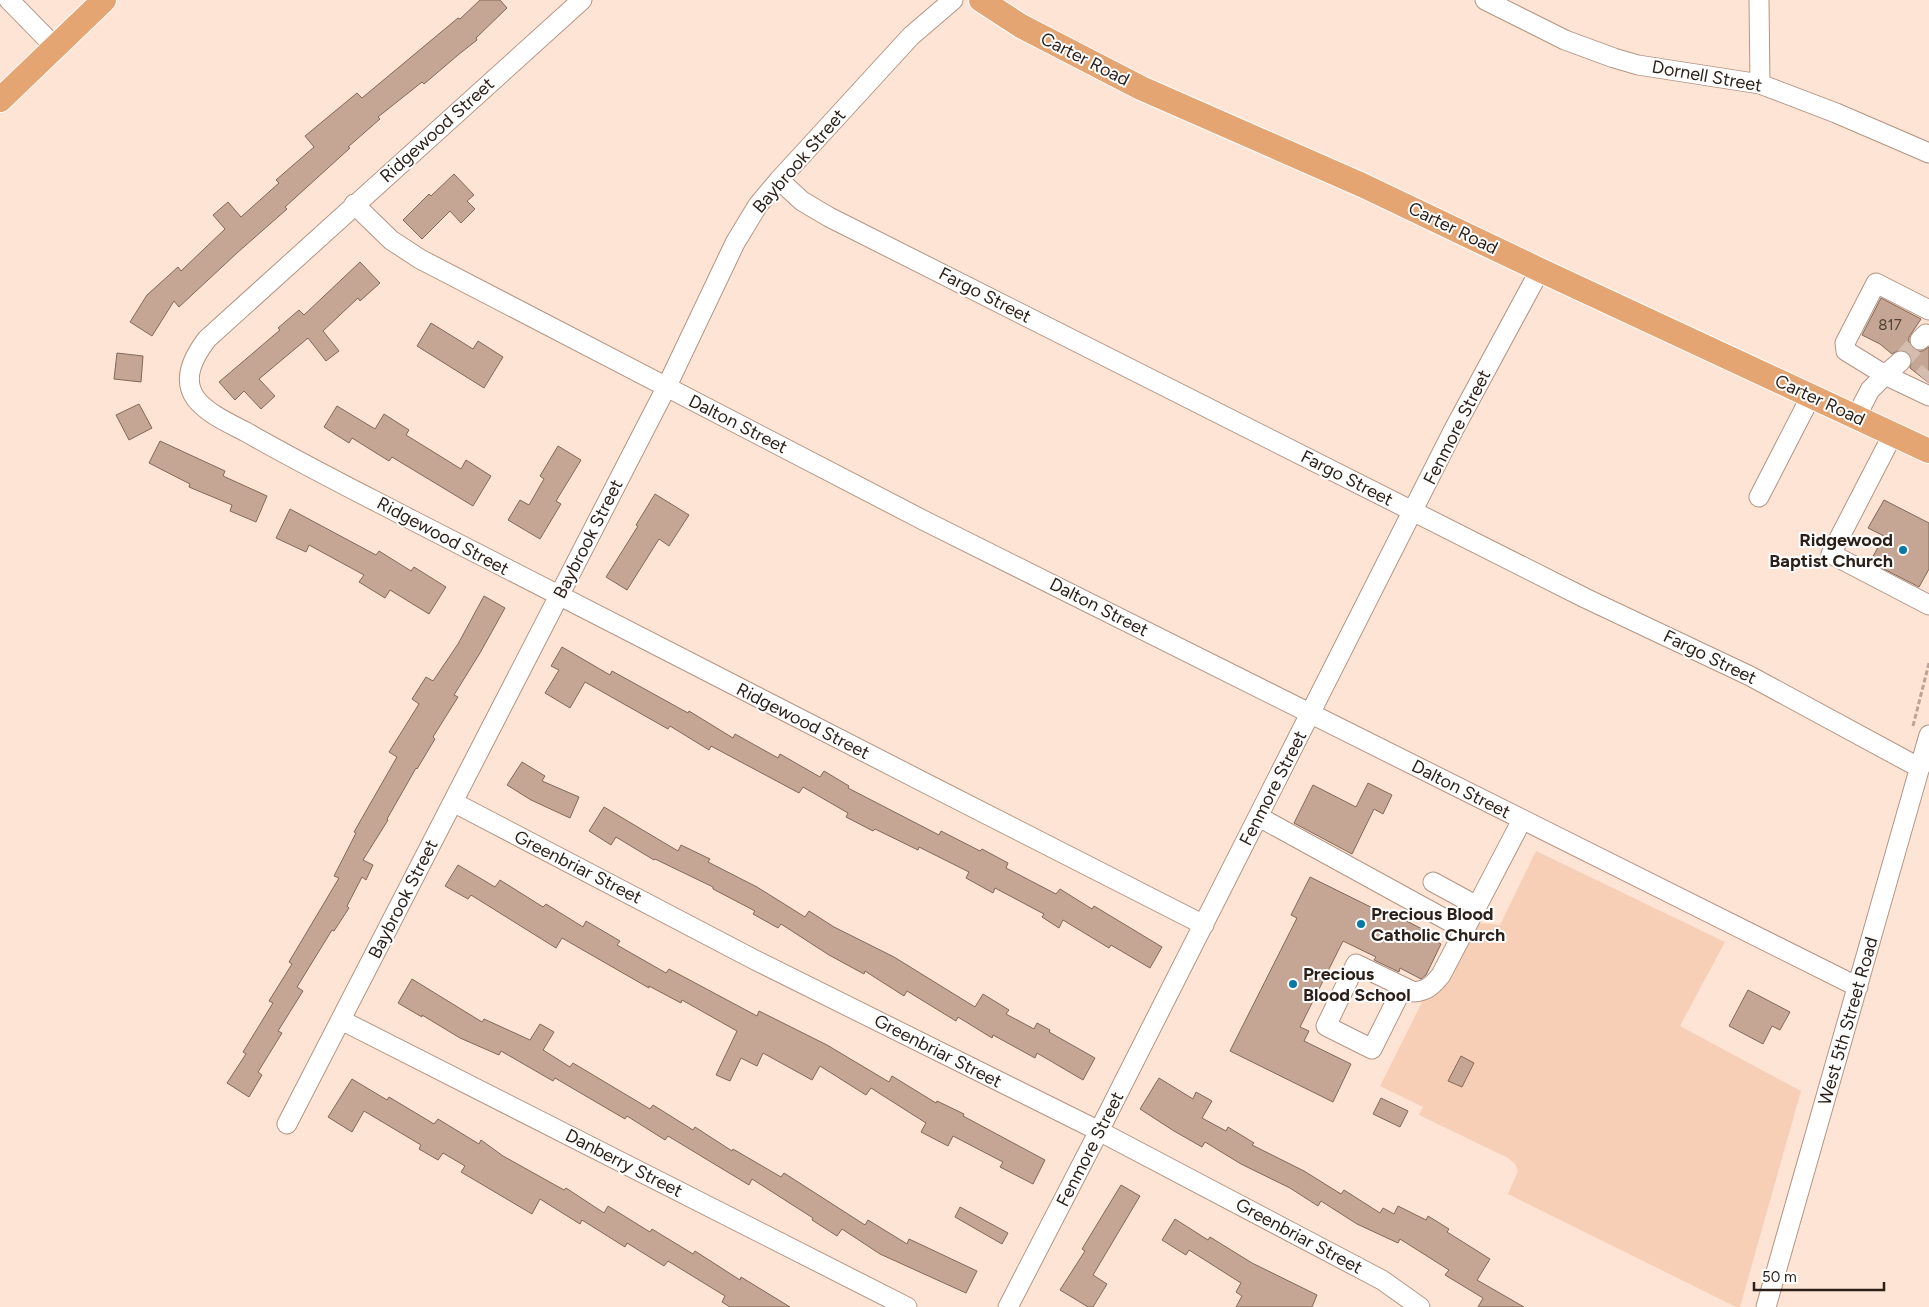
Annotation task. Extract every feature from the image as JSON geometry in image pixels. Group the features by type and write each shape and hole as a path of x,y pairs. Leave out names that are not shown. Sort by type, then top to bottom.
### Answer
{"main road":[{"path":"0,100 104,0"},
{"name":"Carter Road","path":"981,0 1021,26 1141,88 1362,185 1929,451"}],"street":[{"name":"Ridgewood Street","path":"582,0 354,204 207,339 196,354 190,369 189,384 195,397 205,408 277,450 558,597 1204,925"},
{"name":"Baybrook Street","path":"287,1124 666,388 735,243 758,205 779,180 911,36 953,0"},
{"name":"Dornell Street","path":"1485,0 1566,40 1614,58 1638,65 1760,84 1836,112 1929,153"},
{"path":"1759,0 1760,84"},
{"path":"21,4 55,47"},
{"name":"Fargo Street","path":"779,180 802,201 829,216 1585,598 1750,676 1920,768"},
{"name":"Dalton Street","path":"354,204 391,240 420,259 666,388 923,520 1858,987"},
{"name":"Fenmore Street","path":"1008,1307 1414,512 1454,429 1540,270"},
{"path":"1922,388 1885,376 1846,351 1845,344 1876,283 1929,310"},
{"path":"1856,417 1870,390 1901,361"},
{"path":"1759,497 1811,396"},
{"path":"1893,434 1831,554 1929,605"},
{"name":"West 5th Street Road","path":"1766,1307 1929,735"},
{"name":"Greenbriar Street","path":"453,802 755,960 1099,1131 1382,1280 1420,1307"},
{"path":"1259,817 1464,930"},
{"path":"1403,987 1372,1049 1326,1026 1356,964 1414,992 1433,986 1441,976 1522,820"},
{"path":"1426,909 1436,884 1477,906"},
{"name":"Danberry Street","path":"341,1020 907,1307"}],"shaded area":[{"path":"1536,851 1725,942 1680,1026 1801,1091 1740,1307 1736,1307 1508,1194 1518,1171 1515,1164 1508,1158 1419,1115 1423,1107 1380,1086 1424,998 1477,925 1481,923 1500,925"}],"building":[{"path":"480,0 500,0 507,8 476,38 477,40 424,84 422,82 378,117 380,119 285,207 287,209 179,307 174,301 152,336 130,322 147,295 178,267 181,271 225,229 213,215 228,202 241,217 279,183 276,180 314,147 305,136 357,93 362,98 458,18 460,19"},
{"path":"454,174 474,195 467,201 475,209 461,223 450,211 422,239 403,220 429,194 431,196"},
{"path":"360,262 380,283 360,301 358,298 323,331 339,351 326,361 308,338 259,379 275,396 261,409 244,391 235,400 219,382 280,330 278,328 299,310 304,315"},
{"path":"1881,298 1921,319 1909,337 1909,342 1912,348 1918,351 1923,351 1929,347 1929,383 1910,368 1912,359 1909,353 1899,350 1892,354 1880,344 1862,335"},
{"path":"431,323 473,349 478,341 503,357 484,388 417,346"},
{"path":"117,353 143,356 141,382 114,379"},
{"path":"139,404 152,428 129,440 116,415"},
{"path":"337,406 375,429 384,414 409,430 406,435 461,469 466,460 491,476 473,506 392,457 389,461 352,438 349,443 324,427"},
{"path":"160,441 225,471 223,476 267,496 256,522 230,511 232,505 189,487 190,484 149,463"},
{"path":"558,446 581,460 556,501 561,504 540,539 508,520 520,500 529,505 544,479 540,476"},
{"path":"655,494 689,515 669,546 659,539 627,590 606,577 638,526 636,525"},
{"name":"Ridgewood Baptist Church","path":"1884,500 1929,523 1929,569 1919,587 1870,562 1884,536 1868,528"},
{"path":"290,509 376,555 379,551 411,571 414,567 446,587 429,614 390,590 385,598 359,582 364,575 309,545 306,552 276,538"},
{"path":"484,596 505,608 454,695 458,697 433,737 435,739 363,860 373,865 366,880 362,877 347,906 349,908 334,931 332,930 297,987 303,991 278,1031 282,1033 258,1072 262,1075 249,1097 227,1083 246,1054 243,1052 273,1003 269,1001 292,964 289,962 339,878 334,876 356,833 354,832 397,757 389,752 419,704 412,699 426,677 433,681 458,644"},
{"path":"562,647 610,675 612,671 688,713 689,711 733,738 735,734 778,758 780,754 820,777 824,771 849,786 848,788 939,835 941,831 980,851 982,849 1008,863 1006,868 1056,894 1060,889 1092,909 1094,906 1162,947 1150,968 1111,945 1109,948 1063,920 1059,928 1042,917 1044,914 995,888 993,893 966,878 969,872 919,847 918,850 875,829 873,831 846,817 848,813 803,787 799,793 711,746 709,750 670,726 668,729 585,682 570,708 545,693 559,670 551,666"},
{"path":"522,762 545,776 542,781 579,797 570,818 531,800 507,785"},
{"path":"1368,783 1392,795 1383,814 1374,809 1352,854 1294,823 1313,785 1356,807"},
{"path":"604,807 678,851 681,845 710,859 708,862 757,887 805,917 809,911 834,927 894,957 975,1007 983,994 1009,1010 1006,1014 1034,1029 1037,1023 1050,1030 1049,1032 1095,1058 1083,1080 1037,1053 1035,1058 993,1035 992,1038 958,1017 956,1021 907,991 904,996 865,971 864,974 829,955 781,924 778,928 753,914 755,911 713,889 713,887 654,860 616,837 611,845 589,831"},
{"path":"458,865 495,887 500,880 543,907 546,904 583,927 586,921 620,941 617,945 666,973 669,969 757,1016 759,1011 827,1045 889,1082 892,1076 936,1103 937,1101 964,1114 963,1116 1045,1160 1033,1184 1000,1167 1003,1162 953,1136 948,1146 921,1132 926,1123 871,1088 866,1095 820,1066 812,1080 763,1053 757,1066 741,1058 730,1081 716,1075 737,1031 682,1000 681,1003 649,986 649,988 562,938 556,948 471,895 468,899 445,886"},
{"name":"Precious Blood School","path":"1310,877 1395,919 1397,916 1422,929 1420,933 1441,944 1426,975 1421,979 1400,968 1399,972 1374,960 1376,957 1343,941 1300,1027 1309,1031 1304,1041 1351,1064 1333,1102 1230,1051 1297,918 1291,915"},
{"path":"412,979 482,1022 484,1019 530,1040 540,1024 554,1032 543,1050 570,1067 573,1063 650,1109 653,1105 693,1130 695,1127 732,1151 733,1149 781,1177 784,1173 865,1225 868,1220 907,1244 909,1239 977,1271 966,1293 880,1254 842,1229 837,1236 812,1220 813,1218 752,1179 749,1185 668,1136 665,1140 627,1116 625,1119 555,1078 553,1081 501,1051 499,1055 460,1038 422,1015 422,1017 398,1003"},
{"path":"1748,990 1790,1012 1780,1030 1772,1026 1763,1044 1729,1026"},
{"path":"1461,1056 1474,1063 1462,1087 1448,1081"},
{"path":"1159,1078 1193,1099 1196,1092 1212,1101 1202,1118 1226,1131 1228,1127 1254,1143 1252,1145 1304,1171 1341,1194 1344,1190 1380,1213 1383,1208 1394,1214 1398,1206 1426,1220 1428,1216 1449,1229 1447,1232 1490,1259 1477,1280 1524,1307 1478,1307 1483,1298 1445,1275 1449,1270 1400,1239 1398,1243 1357,1224 1321,1201 1318,1206 1290,1188 1241,1164 1205,1142 1202,1147 1174,1131 1140,1109"},
{"path":"352,1079 387,1100 389,1097 434,1124 438,1119 479,1144 481,1140 503,1156 564,1190 566,1188 604,1213 608,1206 650,1232 652,1229 693,1254 695,1251 740,1280 741,1277 790,1307 730,1307 722,1302 725,1296 668,1261 664,1266 627,1243 625,1247 582,1220 580,1224 540,1199 532,1214 461,1172 465,1166 443,1153 438,1160 419,1149 421,1145 364,1111 352,1132 328,1117"},
{"path":"1381,1098 1408,1111 1400,1127 1373,1114"},
{"path":"1121,1185 1140,1196 1093,1275 1107,1284 1093,1307 1088,1307 1060,1290 1085,1251 1082,1249"},
{"path":"960,1207 1008,1233 1002,1244 955,1217"},
{"path":"1175,1219 1208,1240 1210,1237 1252,1263 1317,1295 1312,1307 1236,1307 1242,1296 1236,1292 1241,1283 1189,1250 1186,1255 1162,1240"}],"tunnel":[{"path":"1901,361 1920,340"},
{"path":"1923,378 1929,371"}],"place":[{"name":"Ridgewood Baptist Church","path":"1903,550"},
{"name":"Precious Blood Catholic Church","path":"1361,924"},
{"name":"Precious Blood School","path":"1293,984"}]}
